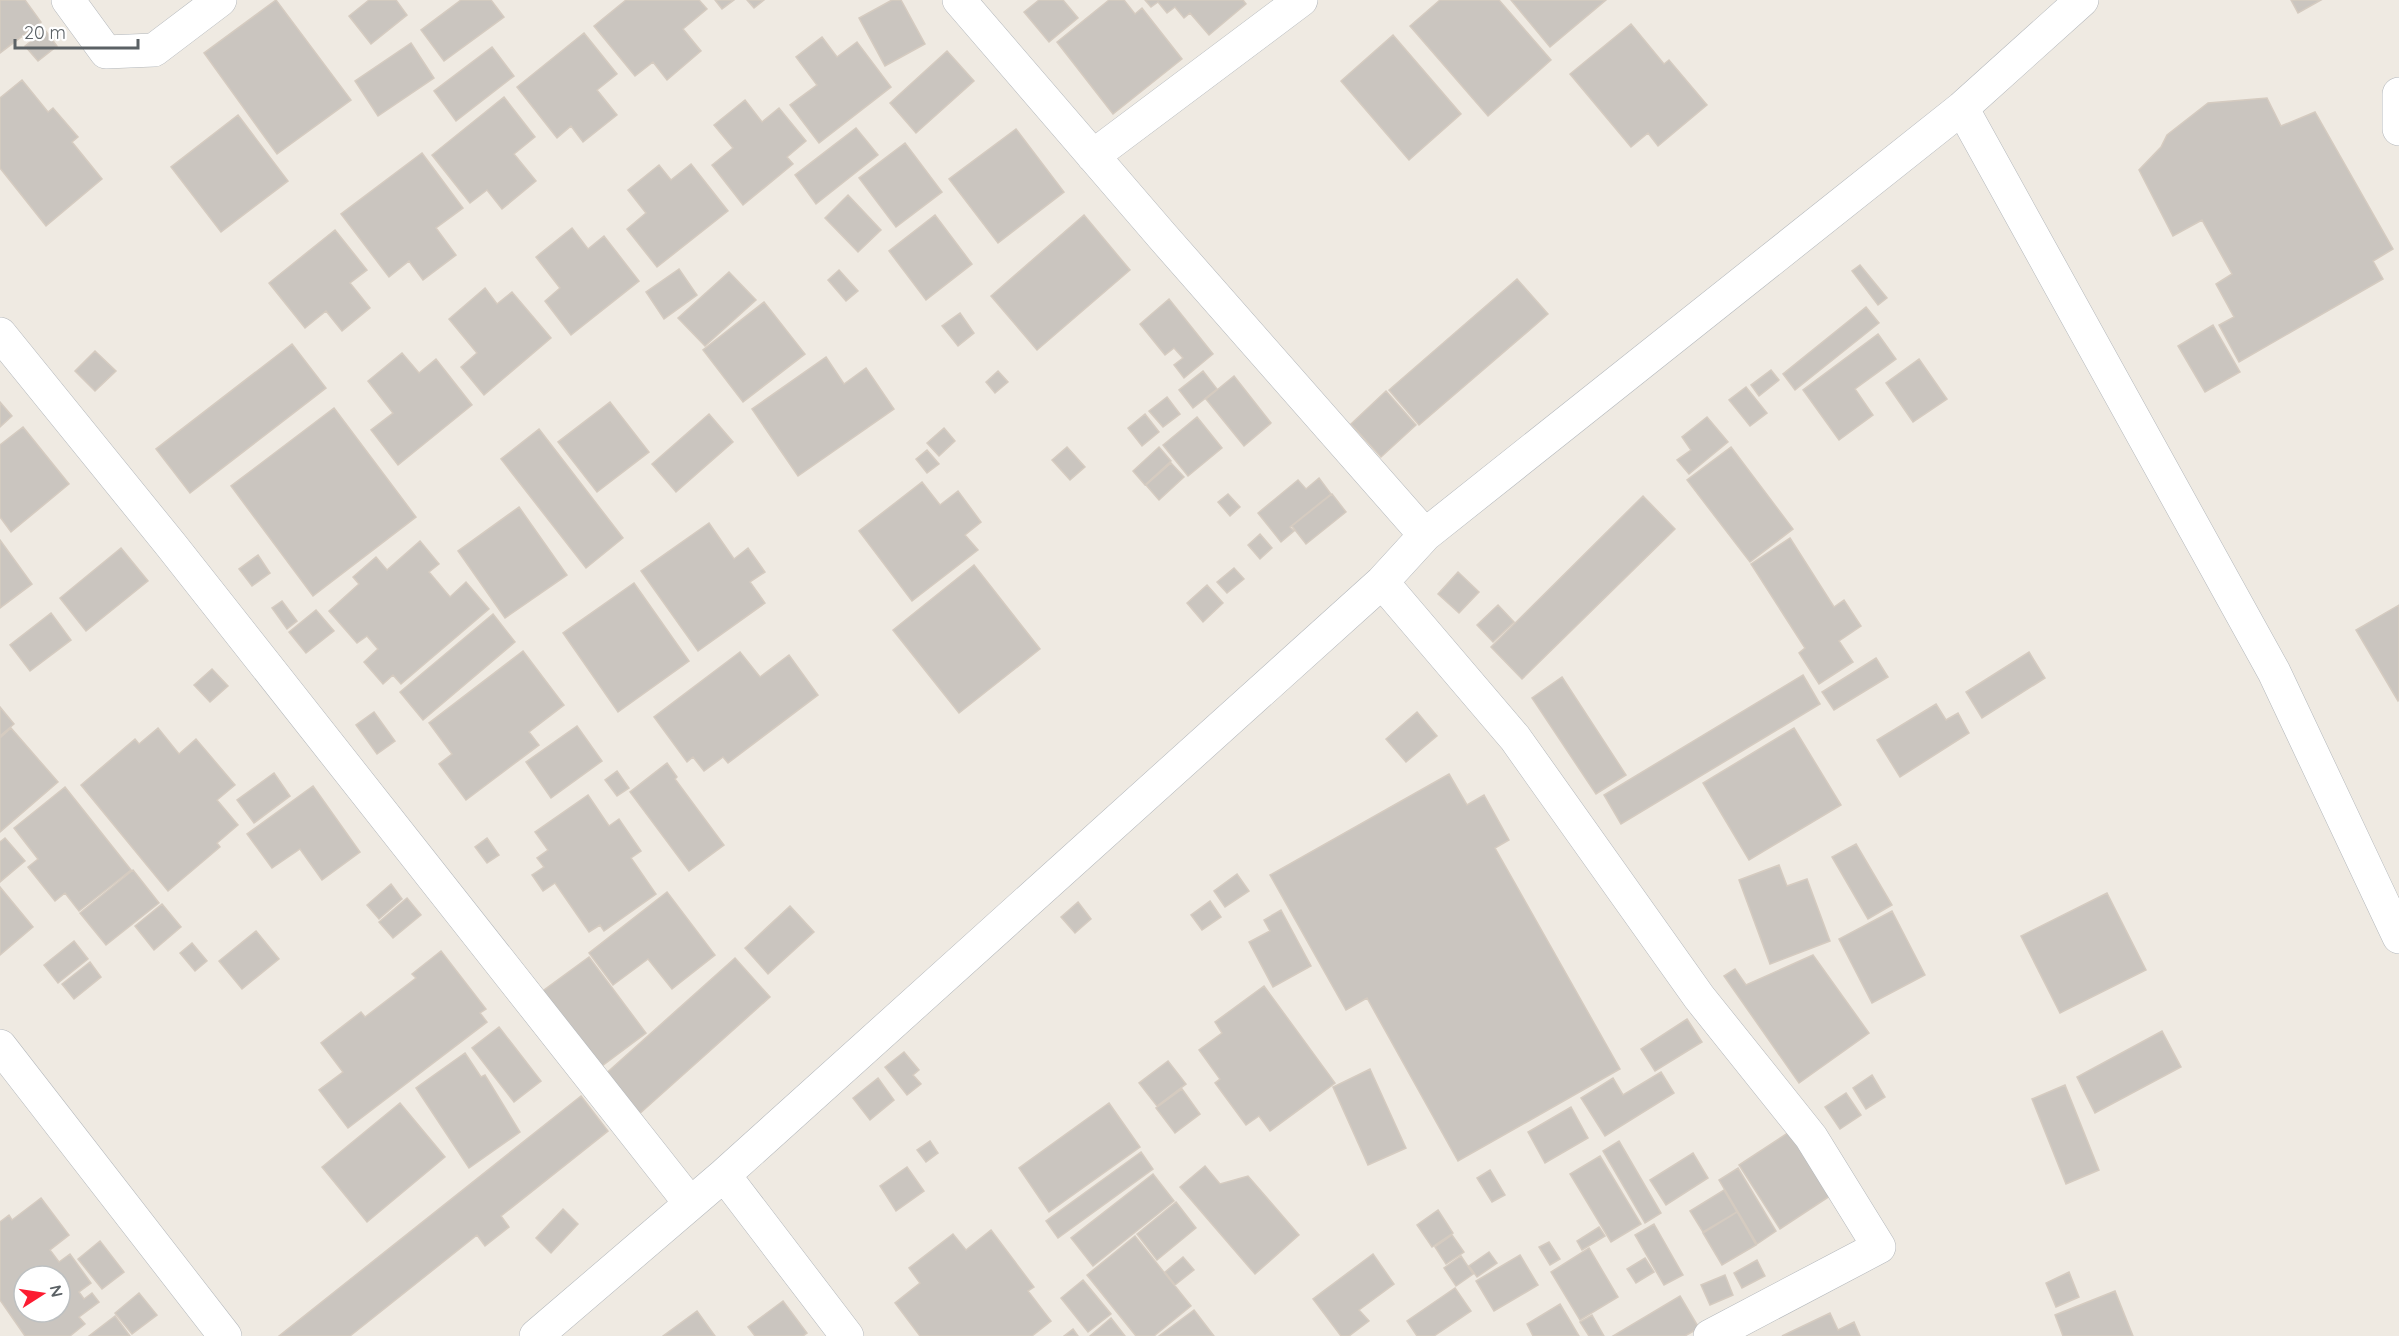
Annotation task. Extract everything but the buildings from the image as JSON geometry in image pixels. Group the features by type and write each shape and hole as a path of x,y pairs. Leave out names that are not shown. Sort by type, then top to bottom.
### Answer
{"street":[{"path":"68,0 106,52 154,50 220,0"},
{"path":"959,0 1425,535"},
{"path":"1093,156 1301,0"},
{"path":"536,1336 724,1175 1382,582 1425,535 1962,108 2082,0"},
{"path":"2399,94 2399,129"},
{"path":"1962,108 2274,672 2399,937"},
{"path":"0,334 171,544 690,1203"},
{"path":"1382,582 1515,738 1699,997 1811,1137 1879,1247 1710,1336"},
{"path":"0,1046 225,1336"},
{"path":"724,1175 847,1336"}]}
